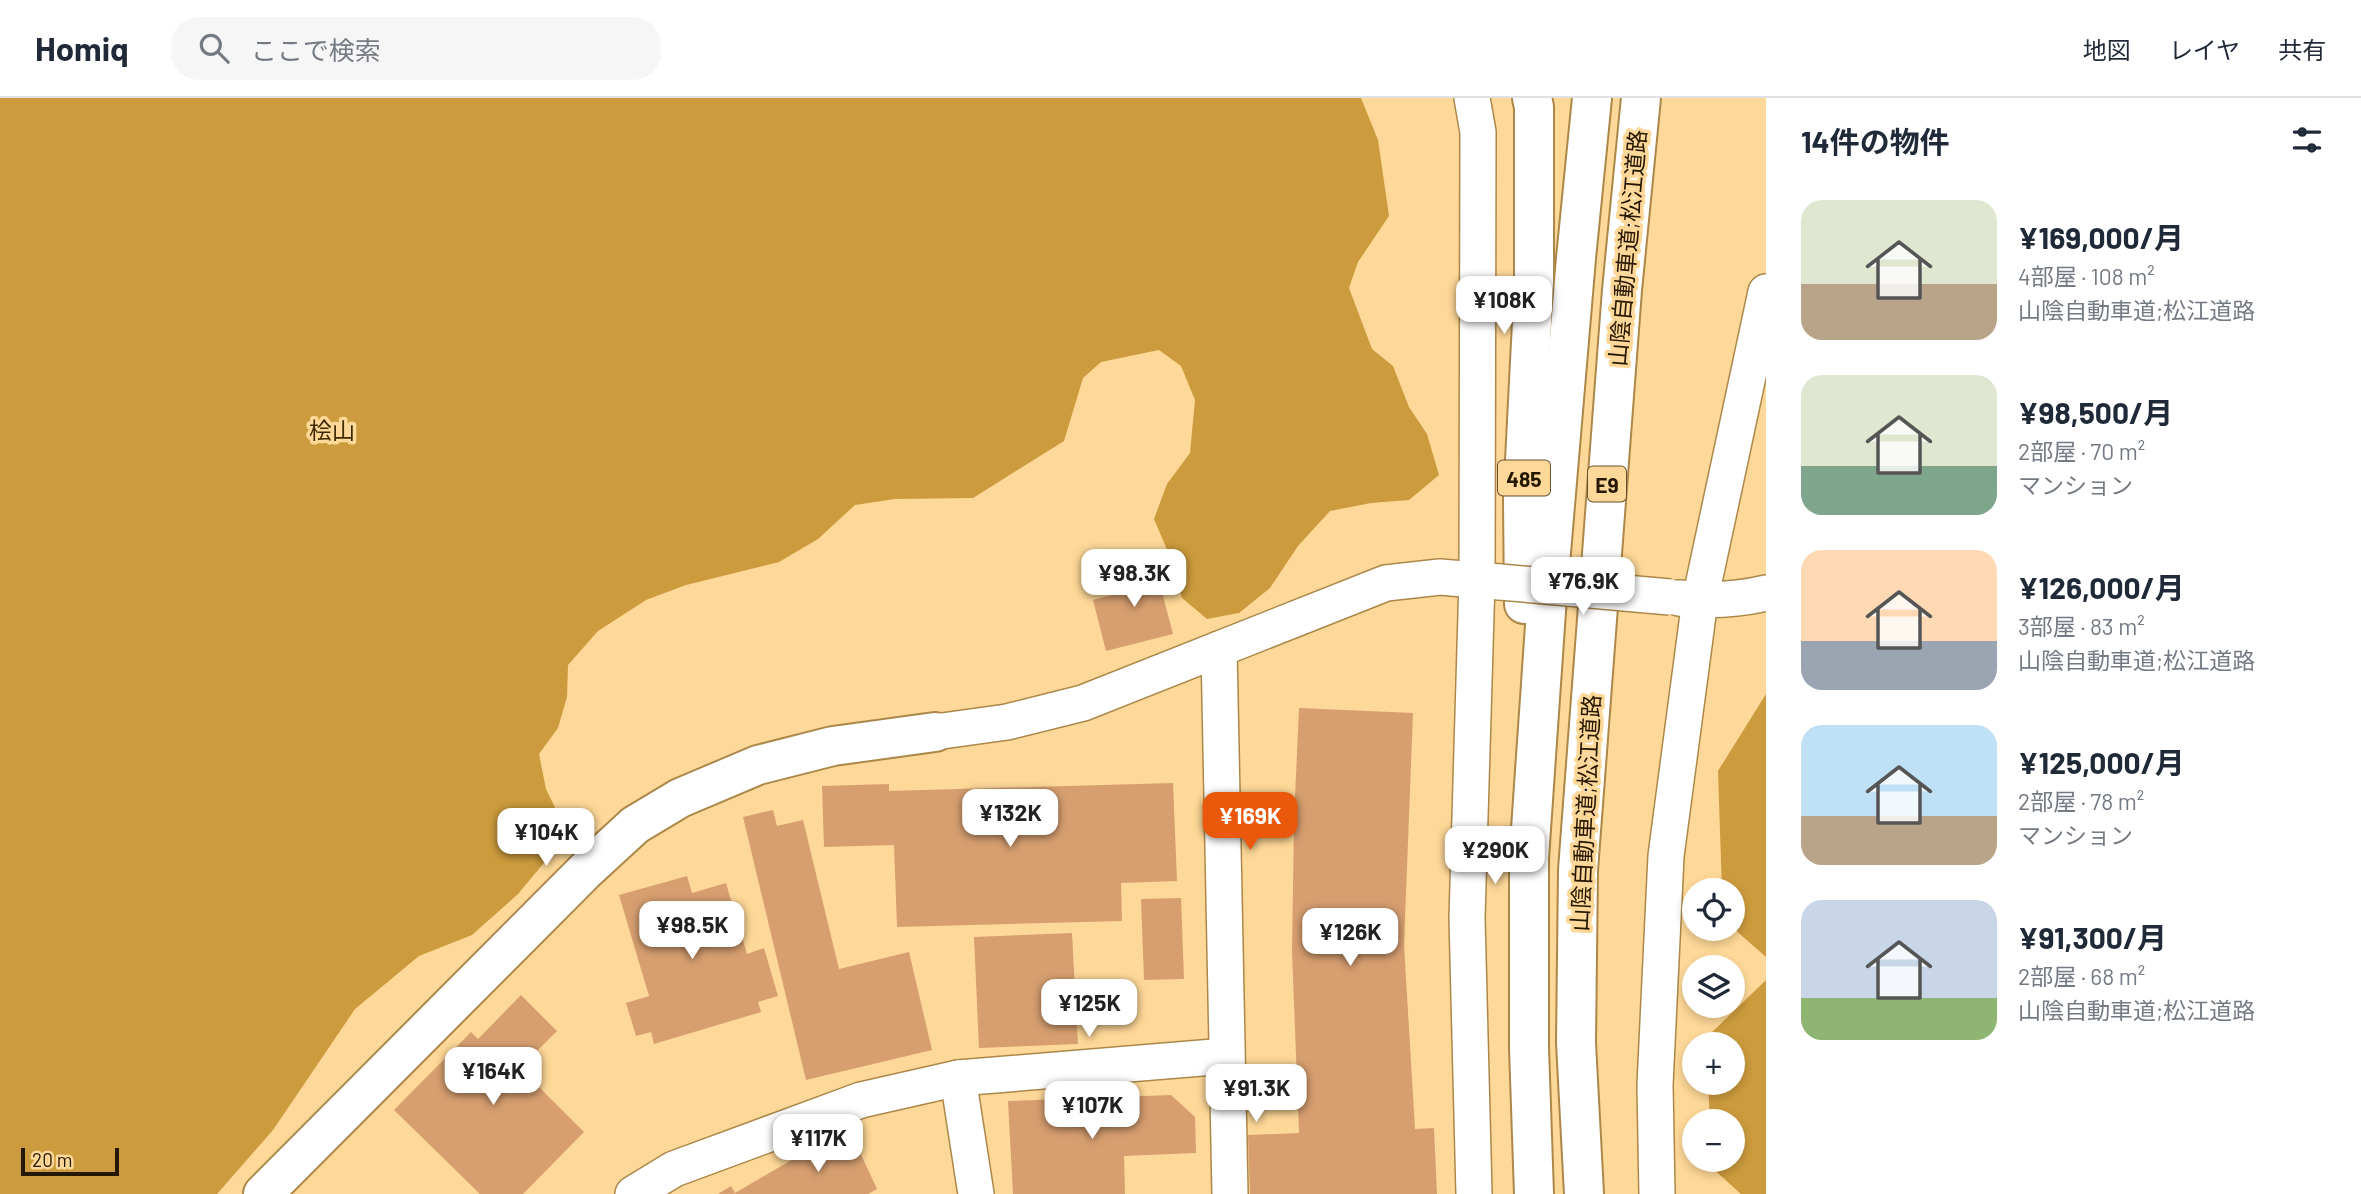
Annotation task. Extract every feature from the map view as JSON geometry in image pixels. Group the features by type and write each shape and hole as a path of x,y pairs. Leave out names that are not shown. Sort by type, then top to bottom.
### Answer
{"main road":[{"name":"485","path":"1529,858 1523,500 1534,284 1532,98"},
{"name":"E9","path":"1534,1194 1529,1048 1529,858 1546,611 1592,98"},
{"name":"山陰自動車道;松江道路","path":"1584,1194 1576,1043 1578,870 1622,290 1641,98"},
{"path":"1634,167 1660,98"},
{"path":"263,1194 586,870 635,825 680,798 758,765 833,746 935,732"}],"street":[{"path":"1472,98 1478,132 1488,581 1466,918 1474,1194"},
{"path":"1657,1194 1655,1085 1666,856 1685,599 1766,292"},
{"path":"935,732 1007,722 1083,703 1386,583 1440,577 1685,599 1745,599 1766,593"},
{"path":"1219,649 1230,1194"},
{"path":"633,1194 674,1169 861,1100 958,1078 1226,1056"},
{"path":"958,1078 976,1194"}],"green space":[{"name":"桧山","path":"0,98 1361,98 1378,140 1389,216 1358,262 1349,288 1372,349 1393,366 1409,407 1427,434 1439,475 1409,500 1371,503 1330,511 1298,546 1270,588 1239,613 1207,619 1182,598 1168,552 1154,519 1167,484 1190,453 1195,400 1181,366 1159,350 1101,362 1083,378 1064,441 973,498 895,499 855,505 818,539 779,562 686,585 646,600 598,631 568,665 567,697 558,728 539,754 546,789 563,824 548,858 518,894 472,935 419,956 355,1009 273,1130 217,1194 0,1194"},
{"path":"1766,694 1766,957 1745,939 1745,878 1722,878 1718,771"},
{"path":"1766,980 1766,1194 1741,1194 1717,1172 1745,1172 1745,1109 1709,1109 1709,1095 1745,1095 1745,1032 1712,1032 1727,1018 1745,1018 1745,1000"}],"building":[{"path":"1153,558 1173,634 1106,651 1093,600 1128,591 1122,566"},
{"path":"1299,708 1413,713 1404,945 1415,1129 1434,1128 1437,1194 1250,1194 1248,1135 1299,1133 1292,952"},
{"path":"1173,783 1177,881 1121,883 1122,921 897,927 894,845 824,847 822,786 889,784 889,791"},
{"path":"773,810 777,826 803,820 839,969 909,952 932,1050 806,1080 743,817"},
{"path":"687,876 692,893 726,883 747,954 764,948 778,996 758,1002 761,1012 654,1044 651,1032 636,1036 626,1003 649,996 619,895"},
{"path":"1181,898 1184,979 1144,980 1141,899"},
{"path":"1072,933 1078,1044 979,1048 974,937"},
{"path":"521,995 557,1031 520,1068 584,1132 523,1194 480,1194 394,1110 471,1032 478,1039"},
{"path":"1171,1095 1195,1117 1196,1153 1124,1156 1125,1194 1013,1194 1008,1101"},
{"path":"852,1135 877,1189 868,1194 718,1194 731,1186 735,1193 795,1158"}]}
